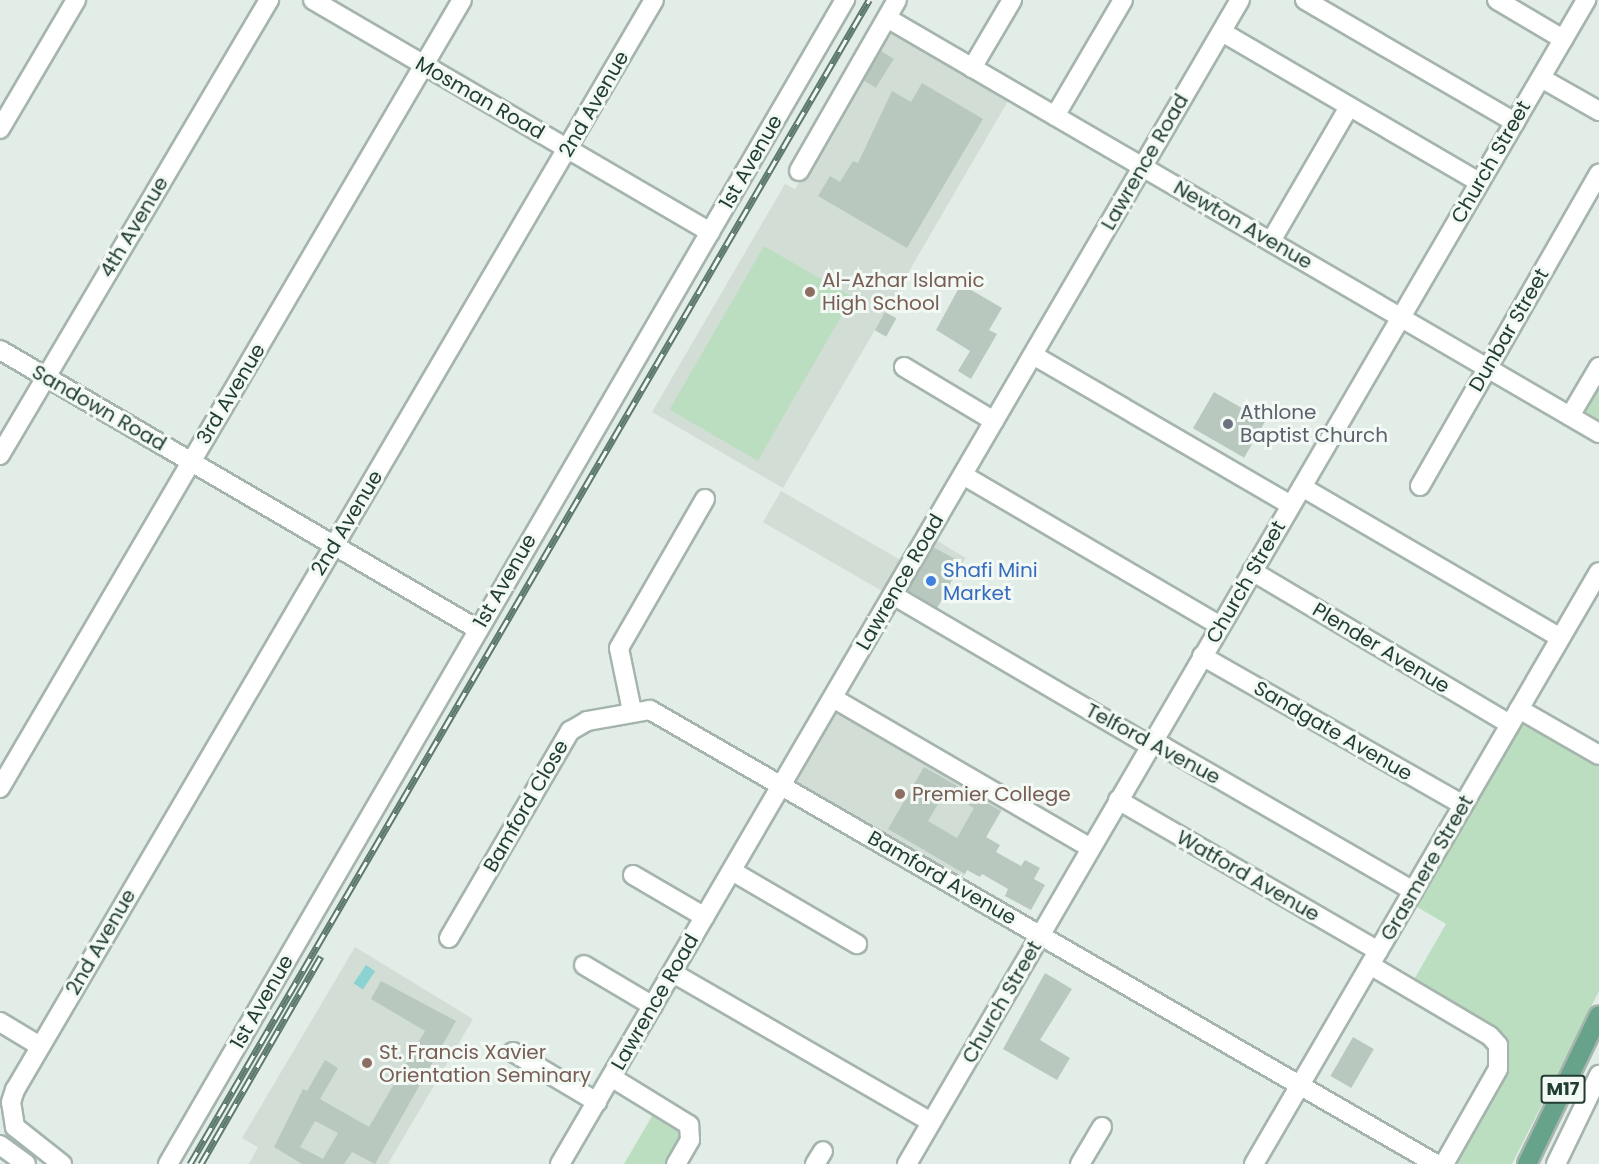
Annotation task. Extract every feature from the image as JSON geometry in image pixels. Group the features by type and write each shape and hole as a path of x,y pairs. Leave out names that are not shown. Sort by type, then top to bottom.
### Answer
{"main road":[{"name":"M17","path":"1527,1164 1599,1015"}],"street":[{"path":"0,129 76,0"},
{"name":"4th Avenue","path":"0,455 269,0"},
{"name":"Mosman Road","path":"313,0 710,232"},
{"name":"3rd Avenue","path":"0,788 462,0"},
{"name":"2nd Avenue","path":"62,1164 25,1138 11,1115 15,1090 654,0"},
{"name":"1st Avenue","path":"168,1164 477,629 845,0"},
{"path":"799,171 897,0"},
{"path":"972,68 1012,0"},
{"path":"1055,116 1123,0"},
{"name":"Lawrence Road","path":"560,1164 1240,0"},
{"path":"1305,0 1515,122"},
{"path":"1497,0 1563,39"},
{"name":"Church Street","path":"907,1164 1586,0"},
{"name":"Newton Avenue","path":"887,18 1599,433"},
{"path":"1222,32 1479,182"},
{"path":"1541,78 1599,111"},
{"path":"1271,241 1349,106"},
{"name":"Dunbar Street","path":"1420,486 1599,174"},
{"name":"Sandown Road","path":"0,351 477,629"},
{"path":"1033,355 1291,505"},
{"path":"904,367 994,421"},
{"path":"1570,416 1599,367"},
{"path":"963,475 1220,626"},
{"path":"1302,487 1560,638"},
{"path":"632,711 619,648 705,499"},
{"name":"Plender Avenue","path":"1252,571 1515,716 1599,755"},
{"name":"Grasmere Street","path":"1254,1164 1599,572"},
{"name":"Telford Avenue","path":"893,595 1413,891"},
{"name":"Sandgate Avenue","path":"1202,656 1463,805"},
{"path":"833,698 1091,848"},
{"name":"Bamford Avenue","path":"632,711 659,714 1436,1164"},
{"name":"Bamford Close","path":"449,938 570,731 587,721 632,711"},
{"name":"Watford Avenue","path":"1118,800 1374,958 1490,1036 1500,1050 1498,1069 1444,1164"},
{"path":"732,871 857,944"},
{"path":"633,875 705,917"},
{"path":"584,965 653,1006"},
{"path":"673,973 931,1122"},
{"path":"0,1022 40,1046"},
{"path":"513,1052 597,1102"},
{"path":"1556,1164 1599,1075"},
{"path":"611,1077 689,1125 690,1140 676,1164"},
{"path":"1080,1164 1102,1127"},
{"path":"0,1145 26,1164"}],"shaded area":[{"name":"Al-Azhar Islamic High School","path":"887,31 1008,101 783,488 652,412 785,184 795,189"},
{"path":"781,491 901,560 883,591 763,522"},
{"name":"Shafi Mini Market","path":"934,539 966,558 934,610 903,591"},
{"name":"Premier College","path":"838,710 1004,806 963,878 796,782"},
{"name":"St. Francis Xavier Orientation Seminary","path":"355,947 473,1019 388,1164 249,1164 258,1147 242,1138"}],"green space":[{"path":"764,246 852,297 758,461 670,410"},
{"path":"1599,379 1599,425 1582,415 1581,409"},
{"path":"1520,720 1599,765 1599,991 1512,1164 1451,1164 1505,1068 1509,1050 1506,1044 1412,983 1446,924 1412,904"},
{"path":"655,1111 680,1126 684,1137 668,1164 624,1164"}],"water":[{"path":"366,965 375,971 363,989 354,983"}],"building":[{"path":"881,51 894,59 876,88 863,80"},
{"path":"922,83 983,119 907,248 818,196 830,176 840,182 853,161 858,163 892,91 911,102"},
{"path":"961,284 1002,308 989,330 997,334 971,379 958,371 970,351 936,330"},
{"path":"885,312 896,318 886,337 875,330"},
{"name":"Athlone Baptist Church","path":"1214,392 1265,422 1244,458 1193,428"},
{"name":"Shafi Mini Market","path":"933,547 955,559 947,572 953,575 948,590 937,608 908,590"},
{"path":"924,767 1001,811 986,837 1000,845 996,852 1021,866 1025,860 1040,868 1034,879 1045,885 1031,910 1005,896 1008,889 982,874 980,877 967,870 965,874 888,829","holes":["951,795 974,808 957,838 928,821 941,799 947,802"]},
{"path":"1045,973 1072,989 1040,1040 1070,1058 1057,1080 1003,1049"},
{"path":"381,981 456,1021 375,1164 352,1152 344,1164 302,1164 274,1147 303,1089 307,1091 325,1060 338,1068 320,1099 369,1127 425,1031 371,999","holes":["315,1121 338,1133 323,1159 300,1147"]},
{"path":"1353,1037 1374,1049 1351,1088 1330,1076"}],"railway":[{"path":"190,1164 869,0"},
{"path":"201,1164 321,956"}],"place":[{"name":"Al-Azhar Islamic High School","path":"810,292"},
{"name":"Athlone Baptist Church","path":"1228,424"},
{"name":"Shafi Mini Market","path":"931,581"},
{"name":"Premier College","path":"900,794"},
{"name":"St. Francis Xavier Orientation Seminary","path":"367,1063"}]}
